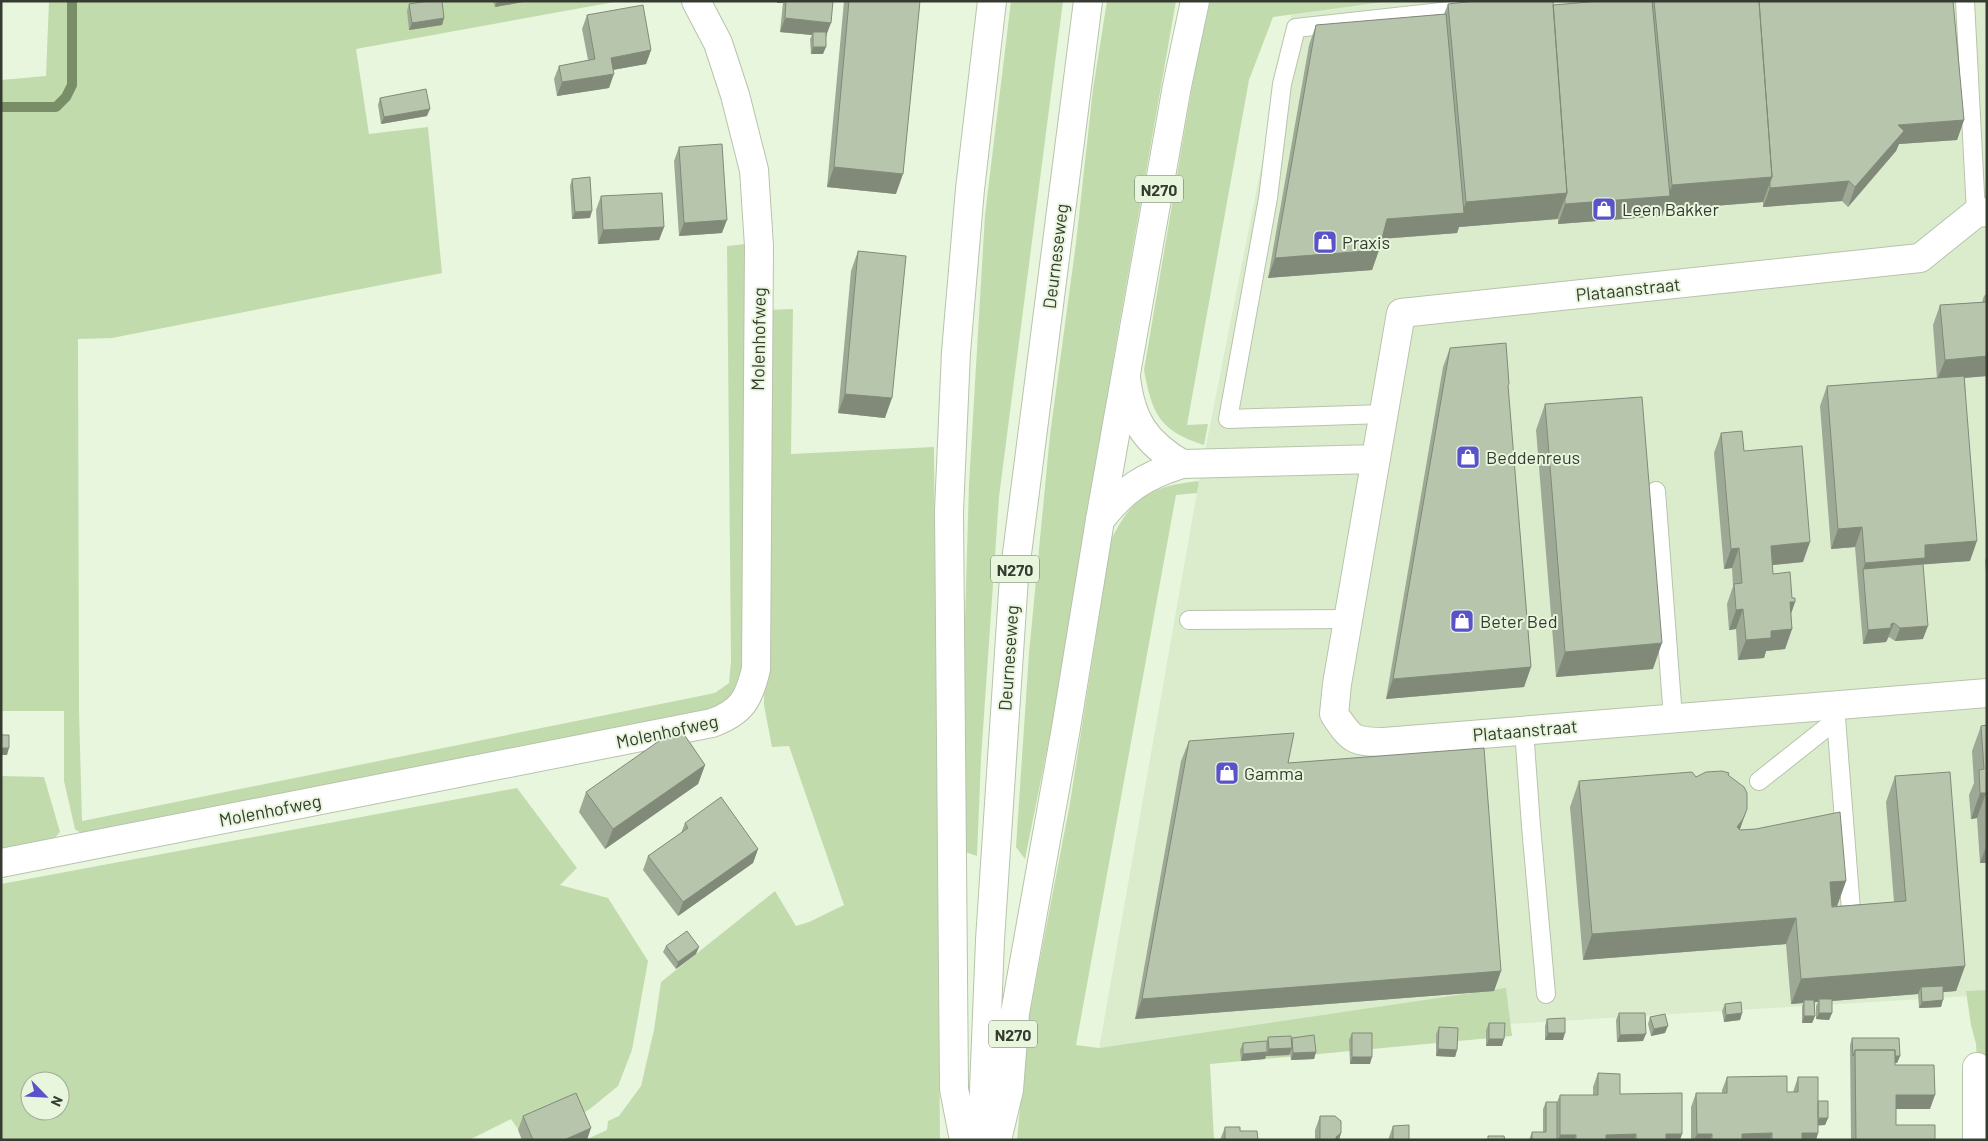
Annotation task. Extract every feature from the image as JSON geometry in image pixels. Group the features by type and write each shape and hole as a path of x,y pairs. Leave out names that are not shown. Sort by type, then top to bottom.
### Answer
{"street":[{"name":"Molenhofweg","path":"1,862 712,723 728,717 740,707 751,690 756,668 759,246 754,170 735,95 718,43 696,1"},
{"path":"964,1140 954,1089 949,511 956,352 970,189 992,1"},
{"name":"Deurneseweg","path":"982,1140 990,940 1014,577 1088,1"},
{"name":"N270","path":"997,1140 1009,1090 1015,1012 1064,738 1100,520 1177,86 1195,1"},
{"name":"Plataanstraat","path":"1982,213 1920,258 1401,312 1348,619 1334,714 1348,735 1364,742 1384,742 1674,718 1836,713 1987,692"},
{"path":"1126,378 1128,396 1133,413 1141,429 1152,443 1182,464"},
{"path":"1100,520 1115,500 1135,484 1157,472 1182,464 1376,459"},
{"path":"1977,1066 1977,1140"}],"lane":[{"path":"1965,1 1982,213"},
{"path":"1384,414 1228,418 1268,198 1282,84 1296,28 1484,7"},
{"path":"1656,491 1674,718"},
{"path":"1189,620 1348,619"},
{"path":"1759,781 1836,713"},
{"path":"1836,713 1851,910"},
{"path":"1524,730 1546,994"}],"shaded area":[{"path":"49,1 620,1 356,49 369,134 428,127 442,273 112,338 78,339 79,711 82,821 715,693 729,683 731,661 727,246 746,244 745,664 728,698 715,707 694,716 86,837 75,829 64,781 64,711 1,711 1,80 46,76"},
{"path":"1011,1 1063,1 999,497 981,759 977,856 965,852 963,688 969,484 985,215"},
{"path":"1107,1 1176,1 1116,343 1074,615 1025,859 1016,847 1029,653 1050,435 1076,243 1093,89"},
{"path":"1210,1 1390,1 1273,17 1249,80 1187,425 1208,424 1204,445 1189,440 1177,433 1160,418 1150,398 1144,370 1195,69"},
{"path":"1294,1 1987,1 1987,995 1099,1049 1199,481"},
{"path":"793,309 791,454 934,447 940,1140 585,1140 607,1130 608,1121 619,1116 641,1086 654,1030 661,982 775,891 796,926 809,922 844,905 789,746 772,747 764,705 768,310"},
{"path":"1199,481 1197,493 1176,495 1076,1045 1099,1048 1506,988 1512,1036 1210,1064 1214,1140 1017,1140 1028,1022 1070,803 1111,540 1127,513 1145,496 1168,486"},
{"path":"1,776 44,777 60,832 48,846 1,854"},
{"path":"517,788 577,868 560,885 608,898 648,961 632,1050 618,1086 590,1109 578,1116 518,1129 511,1119 469,1140 1,1140 1,884"},
{"path":"1987,990 1987,1061 1977,1061 1976,1044 1966,991"}],"building":[{"path":"442,1 444,18 412,23 409,4"},
{"path":"786,1 833,1 831,23 785,18"},
{"path":"849,1 920,1 903,174 834,167"},
{"path":"1476,1 1553,1 1567,193 1466,202 1448,4"},
{"path":"1600,1 1652,1 1670,196 1565,204 1567,193 1553,5"},
{"path":"1654,1 1759,1 1772,177 1672,185"},
{"path":"1759,1 1953,1 1964,120 1898,125 1904,131 1855,187 1849,181 1770,188 1772,177"},
{"path":"643,5 651,50 611,58 614,74 562,82 559,66 595,59 587,15"},
{"path":"1446,14 1464,213 1387,219 1379,250 1275,258 1316,25"},
{"path":"813,32 826,32 826,47 813,47"},
{"path":"426,89 430,109 384,117 380,98"},
{"path":"722,144 727,220 684,223 679,147"},
{"path":"590,177 592,211 575,212 572,179"},
{"path":"662,193 664,227 603,230 601,196"},
{"path":"858,251 906,256 892,398 845,394"},
{"path":"1987,302 1987,356 1945,360 1940,305"},
{"path":"1506,343 1531,667 1393,679 1450,348"},
{"path":"1964,376 1977,541 1925,545 1925,558 1865,563 1862,527 1838,529 1827,386"},
{"path":"1642,397 1662,643 1565,652 1545,404"},
{"path":"1742,431 1744,451 1802,446 1810,542 1771,546 1773,574 1790,572 1792,598 1795,598 1795,602 1790,602 1792,629 1771,631 1771,638 1746,640 1743,609 1736,610 1734,584 1742,583 1739,548 1731,549 1721,433"},
{"path":"1923,564 1928,626 1900,628 1894,623 1891,624 1891,628 1868,630 1863,569"},
{"path":"1987,725 1987,805 1986,793 1980,793 1979,770 1984,769 1981,726"},
{"path":"679,727 705,765 613,829 586,792"},
{"path":"1294,733 1288,763 1484,748 1501,971 1142,999 1189,741"},
{"path":"1,735 9,735 9,748 1,748"},
{"path":"1722,771 1729,773 1728,775 1744,787 1747,793 1747,809 1737,827 1740,830 1756,829 1840,812 1846,881 1830,882 1832,907 1906,901 1895,776 1950,772 1965,966 1801,979 1796,918 1592,934 1579,781 1692,772 1696,777 1706,772"},
{"path":"721,797 758,849 683,902 648,856 688,828 685,823"},
{"path":"687,931 699,947 678,962 666,946"},
{"path":"1943,986 1943,1000 1922,1002 1921,987"},
{"path":"1819,999 1832,999 1832,1013 1819,1013"},
{"path":"1804,1000 1814,1000 1815,1016 1804,1016"},
{"path":"1741,1002 1742,1013 1726,1015 1725,1004"},
{"path":"1619,1013 1645,1013 1646,1034 1620,1035"},
{"path":"1665,1014 1668,1026 1654,1029 1650,1017"},
{"path":"1565,1018 1565,1033 1548,1033 1547,1019"},
{"path":"1489,1023 1505,1023 1504,1039 1489,1039"},
{"path":"1439,1027 1458,1028 1457,1050 1438,1049"},
{"path":"1352,1033 1372,1033 1372,1057 1352,1057"},
{"path":"1314,1035 1316,1052 1293,1053 1292,1038"},
{"path":"1291,1036 1292,1048 1269,1049 1268,1037"},
{"path":"1852,1038 1899,1038 1900,1056 1895,1056 1895,1050 1855,1050 1853,1056"},
{"path":"1267,1041 1267,1052 1243,1054 1243,1043"},
{"path":"1855,1050 1895,1050 1895,1065 1934,1065 1935,1095 1896,1095 1896,1125 1935,1125 1935,1140 1856,1140"},
{"path":"1598,1073 1620,1074 1620,1094 1682,1093 1682,1134 1666,1134 1666,1140 1636,1140 1636,1134 1606,1135 1606,1140 1576,1140 1576,1135 1560,1135 1560,1095 1598,1095"},
{"path":"1787,1076 1787,1092 1798,1092 1798,1077 1818,1077 1818,1133 1802,1133 1802,1140 1772,1140 1772,1133 1742,1134 1742,1140 1712,1140 1712,1134 1697,1134 1696,1093 1727,1093 1727,1077"},
{"path":"576,1093 591,1128 564,1140 533,1140 523,1116"},
{"path":"1818,1101 1828,1101 1828,1118 1818,1118"},
{"path":"1546,1102 1557,1102 1557,1140 1532,1140 1532,1132 1546,1132"},
{"path":"1320,1116 1335,1116 1341,1121 1341,1133 1336,1137 1336,1140 1320,1140"},
{"path":"1409,1125 1409,1140 1393,1140 1393,1126"},
{"path":"1225,1127 1240,1127 1240,1131 1257,1131 1258,1140 1225,1140"},
{"path":"1488,1136 1504,1136 1505,1140 1488,1140"}],"waterway":[{"path":"1,107 56,107 66,97 72,85 72,1"}],"place":[{"name":"Leen Bakker","path":"1604,209"},
{"name":"Praxis","path":"1325,242"},
{"name":"Beddenreus","path":"1468,457"},
{"name":"Beter Bed","path":"1462,621"},
{"name":"Gamma","path":"1227,773"}]}
